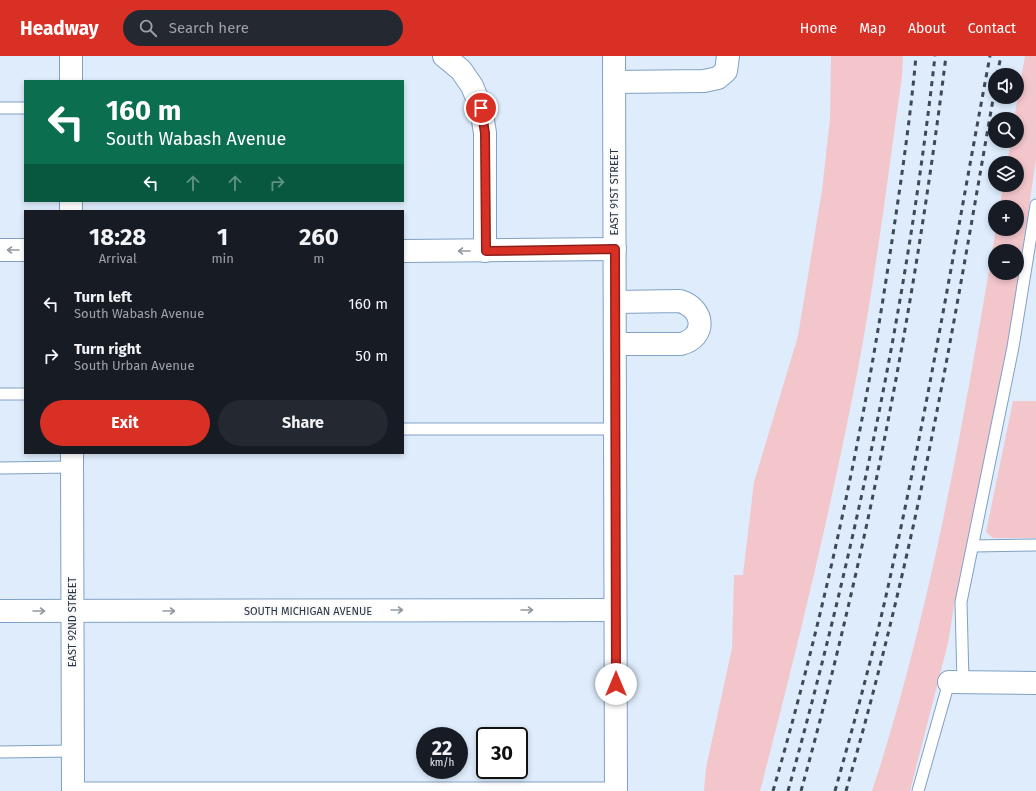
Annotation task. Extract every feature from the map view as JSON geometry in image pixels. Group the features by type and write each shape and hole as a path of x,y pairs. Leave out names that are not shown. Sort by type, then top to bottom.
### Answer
{"street":[{"path":"71,56 71,80"},
{"path":"444,56 461,70 472,86 481,108 485,133 486,251"},
{"name":"EAST 91ST STREET","path":"614,56 616,344 616,789"},
{"path":"614,82 704,81 718,78 726,71 728,56"},
{"path":"404,251 615,249"},
{"path":"0,250 24,250"},
{"path":"615,302 680,301 690,304 696,311 700,323 696,335 690,342 680,344 616,344"},
{"name":"EAST 92ND STREET","path":"72,460 73,789"},
{"name":"SOUTH MICHIGAN AVENUE","path":"0,611 616,610"},
{"path":"956,682 1036,683"}],"lane":[{"path":"0,108 24,108"},
{"path":"918,791 956,682 961,602 1013,347 1036,205"},
{"path":"0,394 24,394"},
{"path":"404,429 616,428"},
{"path":"0,468 72,460"},
{"path":"973,546 1036,545"},
{"path":"0,752 72,751"},
{"path":"73,789 616,789"}],"shaded area":[{"path":"831,56 903,56 902,76 887,188 864,337 847,426 824,531 760,791 704,791 706,768 732,648 734,575 743,575 754,482 798,336 822,190 830,119"},
{"path":"1025,56 1036,56 1036,159 1023,244 993,244 995,236 1024,236 1024,200 1001,200 1002,192 1024,192 1024,156 1008,156 1010,148 1024,148 1024,112 1015,112 1017,104 1024,104 1023,68"},
{"path":"988,276 988,280 1018,280 997,407 955,600 948,643 910,791 872,791 912,653 929,583 959,442"},
{"path":"1013,401 1036,401 1036,538 993,538 986,532"}],"railway":[{"path":"773,791 809,658 855,457 868,390 890,254 908,130 916,56"},
{"path":"788,791 835,610 857,518 876,426 910,242 935,56"},
{"path":"801,791 848,609 887,426 920,242 946,56"},
{"path":"835,791 887,592 932,374 990,56"},
{"path":"998,68 1001,56"},
{"path":"846,791 883,655 915,518 947,357 992,104"}],"route":[{"path":"481,108 485,133 486,251 615,249 616,684"}]}
